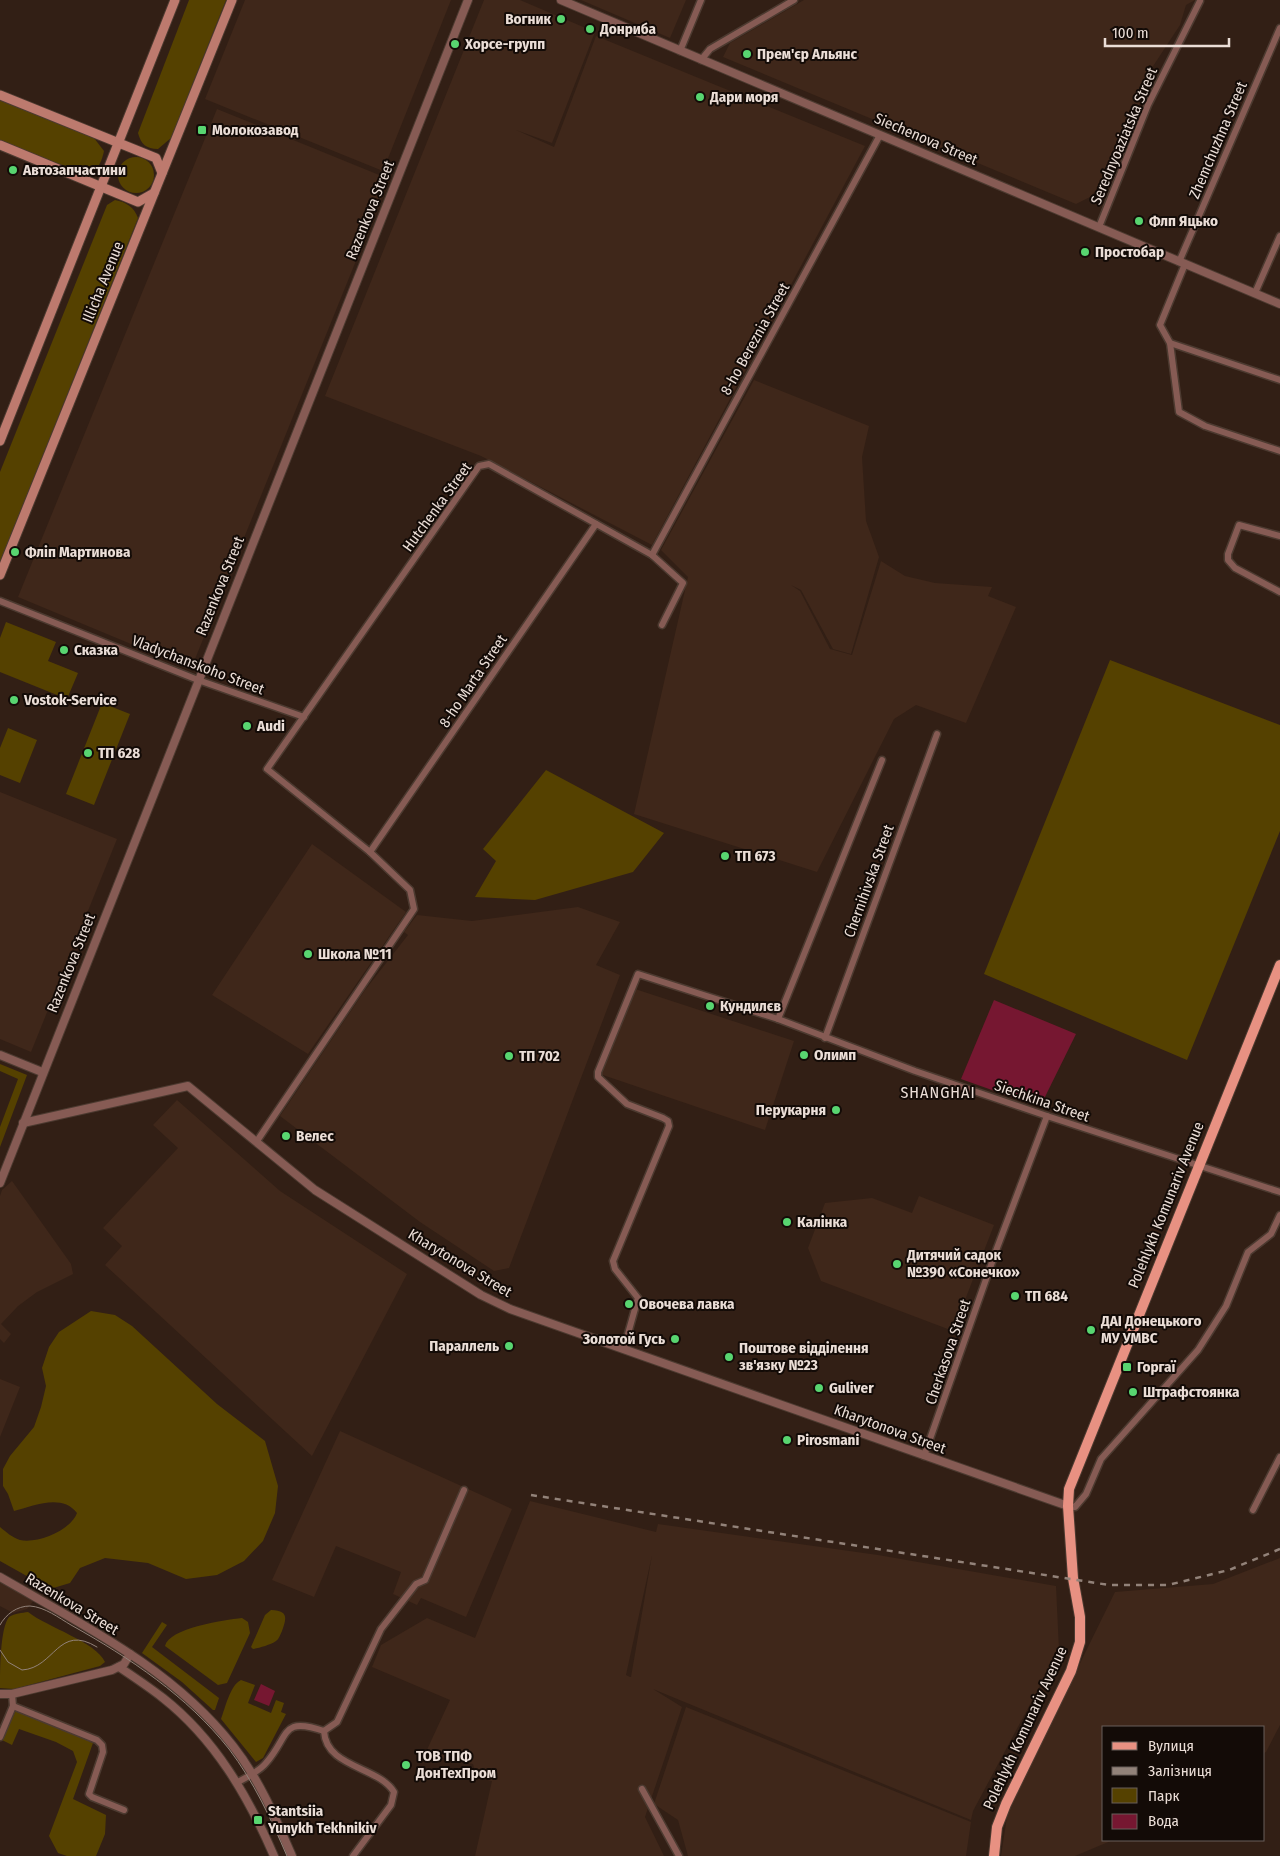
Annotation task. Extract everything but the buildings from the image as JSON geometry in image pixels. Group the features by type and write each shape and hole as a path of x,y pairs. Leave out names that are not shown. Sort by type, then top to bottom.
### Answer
{"main road":[{"path":"0,441 175,0"},
{"name":"Illicha Avenue","path":"0,575 232,0"},
{"path":"0,95 156,158 162,173"},
{"path":"0,146 138,202 154,193"},
{"name":"Polehlykh Komunariv Avenue","path":"994,1856 997,1827 1006,1804 1077,1656 1080,1642 1080,1617 1073,1578 1068,1506 1070,1489 1280,964"}],"street":[{"name":"Razenkova Street","path":"0,1183 42,1072 468,0"},
{"name":"Siechenova Street","path":"561,0 1280,304"},
{"path":"680,51 702,0"},
{"path":"701,60 710,49 794,0"},
{"name":"Serednyoaziatska Street","path":"1099,227 1148,105 1200,1"},
{"name":"Zhemchuzhna Street","path":"1280,28 1182,263 1160,325 1170,344 1179,412 1205,426 1280,451"},
{"name":"8-ho Bereznia Street","path":"652,554 880,135"},
{"path":"1255,293 1280,236"},
{"path":"1170,344 1280,380"},
{"name":"Hutchenka Street","path":"370,852 267,769 479,466 489,464 652,554 683,583 662,625"},
{"name":"8-ho Marta Street","path":"370,852 596,524"},
{"path":"1280,536 1239,525 1228,554 1228,560 1235,568 1280,592"},
{"name":"Vladychanskoho Street","path":"0,602 198,680 304,717"},
{"name":"Chernihivska Street","path":"825,1038 937,734"},
{"name":"Chernihivska Street","path":"778,1019 882,760"},
{"path":"257,1142 414,909 410,890 370,852"},
{"name":"Siechkina Street","path":"624,1348 638,1298 615,1269 613,1261 669,1126 668,1121 663,1118 628,1104 598,1077 598,1072 638,974 778,1019 825,1038 1047,1116 1280,1192"},
{"path":"0,1056 42,1072"},
{"name":"Kharytonova Street","path":"23,1123 188,1086 315,1190 481,1295 510,1309 1068,1506"},
{"name":"Cherkasova Street","path":"924,1456 1047,1116"},
{"path":"1068,1506 1075,1506 1086,1494 1101,1459 1198,1350 1226,1306 1248,1252 1271,1234 1280,1216"},
{"path":"1254,1510 1280,1457"},
{"path":"324,1731 340,1718 381,1629 416,1584 425,1580 464,1490"},
{"name":"Razenkova Street","path":"0,1577 130,1654 174,1685 196,1704 233,1746 252,1773 272,1809 292,1856"},
{"path":"0,1694 12,1694 119,1667 130,1654"},
{"path":"119,1667 164,1699 184,1717 220,1756 238,1782 274,1856"},
{"path":"0,1737 13,1706 12,1694"},
{"path":"13,1706 97,1740 102,1745 103,1752 90,1794 92,1797 124,1810"},
{"path":"238,1782 268,1762 283,1737 295,1726 304,1724 324,1731"},
{"path":"324,1731 325,1738 336,1754 382,1781 394,1792 391,1805 353,1856"},
{"path":"642,1789 679,1856"}],"shaded area":[{"path":"245,0 451,0 383,171 205,99"},
{"path":"484,0 520,0 595,32 552,143 516,130 554,147 596,36 865,146 652,545 481,456 325,396"},
{"path":"581,0 686,0 670,38"},
{"path":"804,0 1195,0 1186,5 1180,25 1144,80 1147,86 1108,180 1105,180 1090,197 1076,204 723,57 730,43"},
{"path":"217,109 389,179 191,669 18,597"},
{"path":"754,380 869,426 862,457 866,521 879,557 851,654 833,649 801,590 791,585 800,591 830,649 852,655 881,561 905,576 935,583 992,587 988,596 1016,607 966,723 916,705 894,719 817,872 634,814 688,577 661,550"},
{"path":"0,792 117,839 31,1052 0,1039"},
{"name":"Школа №11","path":"312,844 406,912 308,1054 212,995"},
{"path":"578,907 620,922 596,965 620,975 509,1268 494,1271 420,1222 280,1116 365,990 408,935 404,932 417,915 472,921"},
{"path":"629,987 794,1041 765,1130 597,1073"},
{"path":"177,1100 280,1191 407,1274 312,1456 105,1265 122,1246 103,1228 178,1148 153,1125"},
{"path":"12,1181 71,1264 73,1274 37,1292 18,1306 1,1324 11,1334 4,1343 0,1339 0,1196 2,1190"},
{"name":"Дитячий садок №390 «Сонечко»","path":"919,1196 994,1225 953,1331 821,1281 808,1248 825,1203 872,1198 912,1213"},
{"path":"0,1379 20,1387 0,1437"},
{"path":"340,1431 512,1509 466,1617 421,1598 417,1605 393,1594 401,1572 336,1546 314,1597 272,1580"},
{"path":"530,1501 656,1532 658,1524 878,1555 1056,1586 1059,1650 973,1811 971,1820 653,1689 682,1707 645,1817 664,1856 475,1856 492,1781 477,1778 473,1764 425,1754 450,1700 372,1667 381,1645 427,1618 475,1638","holes":["652,1555 631,1677 626,1675"]},
{"path":"1280,1558 1280,1725 1266,1752 1265,1726 1102,1726 1102,1841 1111,1841 1075,1856 1001,1856 1008,1810 1115,1592 1213,1584"},
{"path":"0,1581 34,1600 27,1609 13,1613 0,1606"},
{"path":"686,1707 971,1822 966,1856 688,1856 678,1820 654,1804"}],"green space":[{"path":"189,0 226,0 171,138 158,149 150,148 142,143 138,133"},
{"path":"0,100 94,138 104,151 97,168 90,172 81,173 0,140"},
{"path":"136,157 148,163 154,175 148,187 136,193 124,187 118,175 124,163"},
{"path":"115,200 129,206 138,218 0,562 0,472 107,205"},
{"path":"6,622 56,642 48,661 78,673 67,699 0,672 0,638"},
{"path":"1110,660 1280,725 1280,831 1187,1060 984,974"},
{"path":"102,703 130,714 94,805 66,794"},
{"path":"8,728 37,740 20,783 0,775 0,748"},
{"path":"546,770 664,833 633,872 535,900 475,897 496,861 483,849"},
{"path":"0,1064 27,1075 0,1147 0,1127 18,1079 0,1071"},
{"path":"91,1311 115,1315 132,1326 217,1404 265,1441 278,1486 275,1513 263,1541 244,1561 217,1575 186,1579 148,1563 105,1558 80,1568 70,1583 50,1589 0,1561 0,1527 17,1539 36,1540 61,1530 74,1519 77,1513 71,1507 55,1502 38,1504 14,1511 3,1486 3,1469 10,1456 34,1427 46,1386 42,1368 49,1347 59,1332"},
{"path":"271,1610 281,1612 285,1616 282,1631 274,1642 253,1649 251,1647 265,1615"},
{"path":"28,1612 36,1618 82,1641 100,1655 105,1662 100,1666 14,1689 0,1688 1,1650 6,1623 11,1616"},
{"path":"242,1618 248,1622 250,1633 227,1683 218,1685 165,1646 176,1634 186,1630 211,1623"},
{"path":"162,1622 167,1625 152,1647 219,1698 215,1710 182,1682 142,1653"},
{"path":"241,1680 255,1685 248,1703 271,1713 276,1700 284,1703 281,1712 286,1714 263,1758 256,1762 221,1719 231,1692"},
{"path":"16,1710 93,1743 73,1799 106,1815 105,1834 96,1856 67,1856 58,1853 49,1836 77,1762 73,1751 56,1742 19,1729 12,1745 2,1740"}],"water":[{"path":"994,1000 1076,1034 1040,1107 961,1079"},
{"path":"261,1684 275,1691 269,1706 254,1700"}],"tram line":[{"path":"0,1625 5,1617 16,1609 25,1606 41,1608 115,1651 176,1695 213,1730 238,1762 261,1801 287,1856"},
{"path":"0,1650 8,1662 22,1670 42,1662 65,1643 73,1640 84,1641 97,1647"}],"railway":[{"path":"531,1495 1109,1585 1168,1585 1229,1570 1280,1549"}],"place":[{"name":"Вогник","path":"561,19"},
{"name":"Донриба","path":"590,29"},
{"name":"Хорсе-групп","path":"455,44"},
{"name":"Прем'єр Альянс","path":"747,54"},
{"name":"Дари моря","path":"700,97"},
{"name":"Молокозавод","path":"202,130"},
{"name":"Автозапчастини","path":"13,170"},
{"name":"Флп Яцько","path":"1139,221"},
{"name":"Простобар","path":"1085,252"},
{"name":"Фліп Мартинова","path":"15,552"},
{"name":"Сказка","path":"64,650"},
{"name":"Vostok-Service","path":"14,700"},
{"name":"Audi","path":"247,726"},
{"name":"ТП 628","path":"88,753"},
{"name":"ТП 673","path":"725,856"},
{"name":"Школа №11","path":"308,954"},
{"name":"Кундилєв","path":"710,1006"},
{"name":"Олимп","path":"804,1055"},
{"name":"ТП 702","path":"509,1056"},
{"name":"Перукарня","path":"836,1110"},
{"name":"Велес","path":"286,1136"},
{"name":"Калінка","path":"787,1222"},
{"name":"Дитячий садок №390 «Сонечко»","path":"897,1264"},
{"name":"ТП 684","path":"1015,1296"},
{"name":"Овочева лавка","path":"629,1304"},
{"name":"ДАІ Донецького МУ УМВС","path":"1091,1330"},
{"name":"Золотой Гусь","path":"675,1339"},
{"name":"Параллель","path":"509,1346"},
{"name":"Поштове відділення зв'язку №23","path":"729,1357"},
{"name":"Горгаї","path":"1127,1367"},
{"name":"Guliver","path":"819,1388"},
{"name":"Штрафстоянка","path":"1133,1392"},
{"name":"Pirosmani","path":"787,1440"},
{"name":"ТОВ ТПФ ДонТехПром","path":"406,1765"},
{"name":"Stantsiia Yunykh Tekhnikiv","path":"258,1820"}],"district":[{"name":"SHANGHAI","path":"938,1092"}]}
